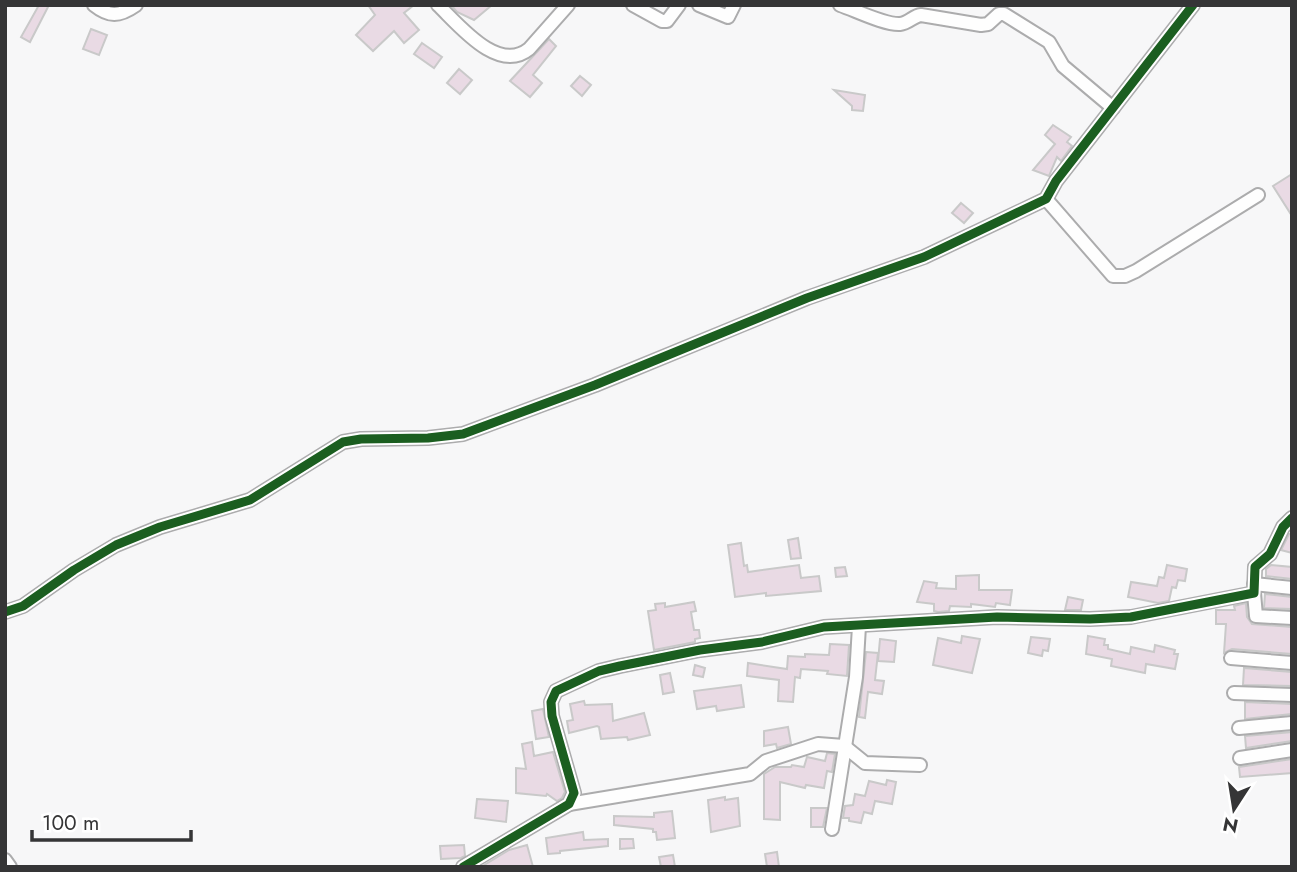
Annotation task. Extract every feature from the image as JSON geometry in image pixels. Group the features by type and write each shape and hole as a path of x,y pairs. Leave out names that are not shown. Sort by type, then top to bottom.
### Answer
{"street":[{"path":"94,5 105,14 115,14 136,5"},
{"path":"438,5 476,41 495,53 512,57 522,55 529,49 568,5"},
{"path":"633,5 662,21 667,21 678,5"},
{"path":"699,5 728,17 734,5"},
{"path":"840,5 896,24 921,15 981,26 1004,14 1049,42 1063,66 1113,108"},
{"path":"5,612 23,606 75,569 116,545 160,527 250,500 343,442 463,434 595,385 807,298 924,257 1045,199 1056,181 1194,5"},
{"path":"1045,199 1113,276 1119,277 1136,271 1258,195"},
{"path":"1292,518 1283,527 1270,554 1255,567 1254,589 1256,616 1292,618"},
{"path":"569,804 574,793 552,716 551,702 556,691 599,671 700,650 762,642 824,627 997,617 1131,617 1254,589 1292,588"},
{"path":"832,829 856,677 859,626"},
{"path":"1231,658 1292,663"},
{"path":"1234,693 1292,695"},
{"path":"1239,728 1292,723"},
{"path":"463,867 569,804 750,774 766,761 818,744 844,746 865,763 920,765"},
{"path":"1240,758 1292,750"},
{"path":"5,860 10,867"}],"building":[{"path":"39,5 49,5 30,42 21,37"},
{"path":"368,5 414,5 404,13 419,30 404,43 394,31 373,51 356,35 375,15"},
{"path":"451,5 492,5 474,20 457,12"},
{"path":"91,29 107,35 99,55 83,49"},
{"path":"549,39 556,46 533,75 542,83 530,97 510,81"},
{"path":"422,43 442,57 434,68 414,54"},
{"path":"459,69 472,80 460,94 447,83"},
{"path":"580,76 591,85 582,96 571,86"},
{"path":"834,90 865,95 863,111 852,110 852,106"},
{"path":"1053,125 1071,137 1067,142 1072,146 1061,161 1057,157 1049,176 1033,170 1055,144 1045,135"},
{"path":"1292,174 1292,216 1273,186"},
{"path":"961,203 973,213 964,223 952,213"},
{"path":"1289,534 1292,534 1292,553 1281,550"},
{"path":"798,538 801,558 791,559 788,540"},
{"path":"741,543 744,566 747,565 748,572 799,565 801,578 819,576 821,591 735,597 728,545"},
{"path":"1167,565 1187,569 1185,581 1178,580 1176,588 1172,587 1169,601 1158,603 1128,597 1131,582 1157,586 1159,577 1164,578"},
{"path":"1271,565 1292,567 1292,579 1266,576 1266,569"},
{"path":"845,567 847,576 836,577 835,568"},
{"path":"979,575 979,590 1012,590 1010,605 996,603 995,607 971,604 971,607 950,606 949,611 938,612 934,611 934,604 917,602 924,581 937,583 936,588 956,589 956,576"},
{"path":"1265,594 1292,597 1292,609 1264,608"},
{"path":"1068,597 1083,600 1081,610 1065,610"},
{"path":"694,602 696,611 691,612 694,630 699,630 700,638 695,639 695,642 654,650 648,611 656,610 655,604 665,603 665,607"},
{"path":"1246,603 1247,617 1252,624 1292,627 1292,654 1232,649 1224,653 1226,624 1216,624 1216,610 1235,610 1234,606"},
{"path":"962,636 980,639 972,673 933,665 938,638 961,643"},
{"path":"1088,636 1105,639 1104,645 1108,645 1108,649 1130,654 1131,647 1154,652 1155,645 1175,650 1174,654 1178,654 1175,669 1146,664 1145,673 1111,666 1112,659 1086,654"},
{"path":"1031,637 1050,639 1048,651 1043,650 1042,656 1028,653"},
{"path":"880,639 896,641 894,662 878,661"},
{"path":"830,644 849,645 847,676 801,669 800,678 795,677 793,702 778,701 779,680 747,676 748,663 787,669 788,656 829,655"},
{"path":"866,652 878,653 875,680 884,681 882,694 868,692 865,718 859,717"},
{"path":"695,665 705,668 703,677 693,675"},
{"path":"1244,668 1292,672 1292,686 1243,685"},
{"path":"670,673 674,692 663,694 660,675"},
{"path":"741,685 744,707 717,711 716,706 697,709 694,691"},
{"path":"584,701 585,705 612,704 613,721 644,713 650,735 628,740 627,737 601,739 597,726 569,733 567,721 573,720 570,704"},
{"path":"1245,702 1292,704 1292,714 1245,719"},
{"path":"543,709 549,737 536,739 532,711"},
{"path":"788,727 791,744 777,748 776,744 764,746 764,731"},
{"path":"1292,732 1292,741 1246,748 1245,736"},
{"path":"532,742 534,756 553,752 565,792 557,801 547,794 516,793 516,768 526,769 522,744"},
{"path":"827,753 835,754 832,772 827,771 824,788 806,785 805,788 780,782 780,820 764,819 764,774 775,767 804,767 807,757 825,761"},
{"path":"1292,759 1292,773 1240,777 1239,767"},
{"path":"887,780 896,782 892,804 875,801 872,814 864,812 861,823 843,818 845,806 853,805 855,794 865,796 869,781 886,785"},
{"path":"725,797 725,800 738,798 740,826 711,832 708,800"},
{"path":"477,799 508,801 506,822 475,818"},
{"path":"811,808 827,808 823,827 811,827"},
{"path":"672,811 675,838 657,840 653,829 614,825 614,816 654,817 654,813"},
{"path":"583,832 584,840 608,839 608,846 548,854 546,838"},
{"path":"620,839 633,839 634,848 620,849"},
{"path":"464,845 465,856 441,859 440,846"},
{"path":"527,845 533,867 481,867 509,850"},
{"path":"777,852 779,867 767,867 765,854"},
{"path":"673,855 675,867 661,867 659,857"}],"cycle path":[{"path":"5,612 23,606 74,570 116,545 160,527 250,500 343,442 463,434 595,385 807,298 924,257 1046,199 1056,181 1193,5"},
{"path":"463,867 569,804 574,793 552,716 551,702 556,691 599,671 700,650 762,642 824,627 997,617 1131,617 1254,593 1255,567 1270,554 1283,527 1292,518"}]}
